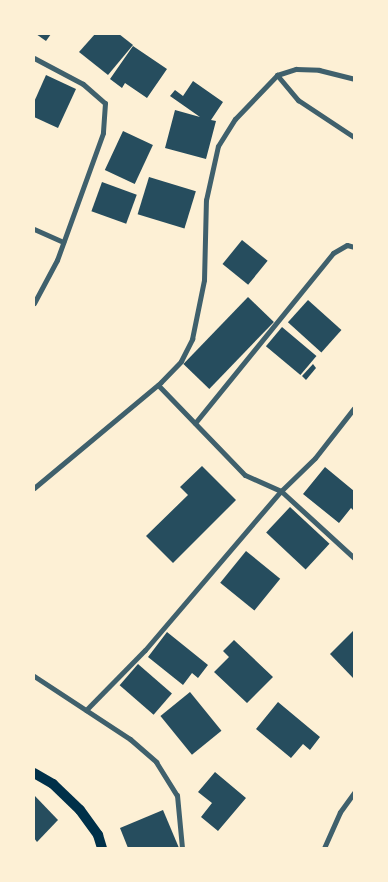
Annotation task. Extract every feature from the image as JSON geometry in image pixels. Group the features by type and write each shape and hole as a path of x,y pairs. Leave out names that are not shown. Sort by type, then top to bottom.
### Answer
{"main road":[{"path":"34,773 53,784 80,810 98,835 102,848"}],"street":[{"path":"34,58 83,84 105,103 103,133 63,242 34,303"},
{"path":"34,488 158,385 181,361 192,339 204,280 206,200 218,146 235,119 277,75 296,69 319,70 354,79"},
{"path":"277,75 298,100 354,137"},
{"path":"34,229 63,242"},
{"path":"195,423 333,253 347,245 354,247"},
{"path":"158,385 245,475 281,491 354,558"},
{"path":"86,710 145,650 281,491 315,458 354,408"},
{"path":"34,676 130,740 156,762 177,795 182,848"},
{"path":"324,848 340,812 354,793"}],"building":[{"path":"36,34 51,34 46,41"},
{"path":"95,34 119,34 133,45 108,75 79,52"},
{"path":"133,46 167,69 147,98 125,83 122,88 110,79"},
{"path":"46,75 76,89 58,128 34,117 34,102"},
{"path":"193,81 223,102 211,120 216,121 206,159 165,148 175,110 200,117 170,96 175,90 183,96"},
{"path":"123,131 153,145 135,184 105,170"},
{"path":"149,177 196,191 184,229 138,214"},
{"path":"102,182 137,195 126,224 91,211"},
{"path":"242,240 268,261 248,285 222,264"},
{"path":"248,297 274,322 209,389 183,364"},
{"path":"308,300 341,330 321,352 288,322"},
{"path":"282,327 316,356 300,375 266,346"},
{"path":"313,364 316,368 306,380 302,376"},
{"path":"202,466 236,500 173,563 146,536 188,495 180,487"},
{"path":"325,467 354,491 354,511 351,508 339,523 303,494"},
{"path":"290,507 329,544 306,569 266,533"},
{"path":"246,551 280,579 254,611 220,583"},
{"path":"354,630 354,679 330,654"},
{"path":"167,632 208,665 198,678 192,673 183,685 148,657"},
{"path":"234,640 273,677 247,703 214,672 229,657 223,651"},
{"path":"138,664 172,694 154,715 120,685"},
{"path":"190,692 221,731 192,755 160,716"},
{"path":"278,702 320,737 310,750 303,744 291,758 256,729"},
{"path":"215,772 246,798 218,831 201,817 212,803 198,792"},
{"path":"34,795 58,820 37,842 34,838"},
{"path":"163,810 179,848 128,848 120,828"}]}
